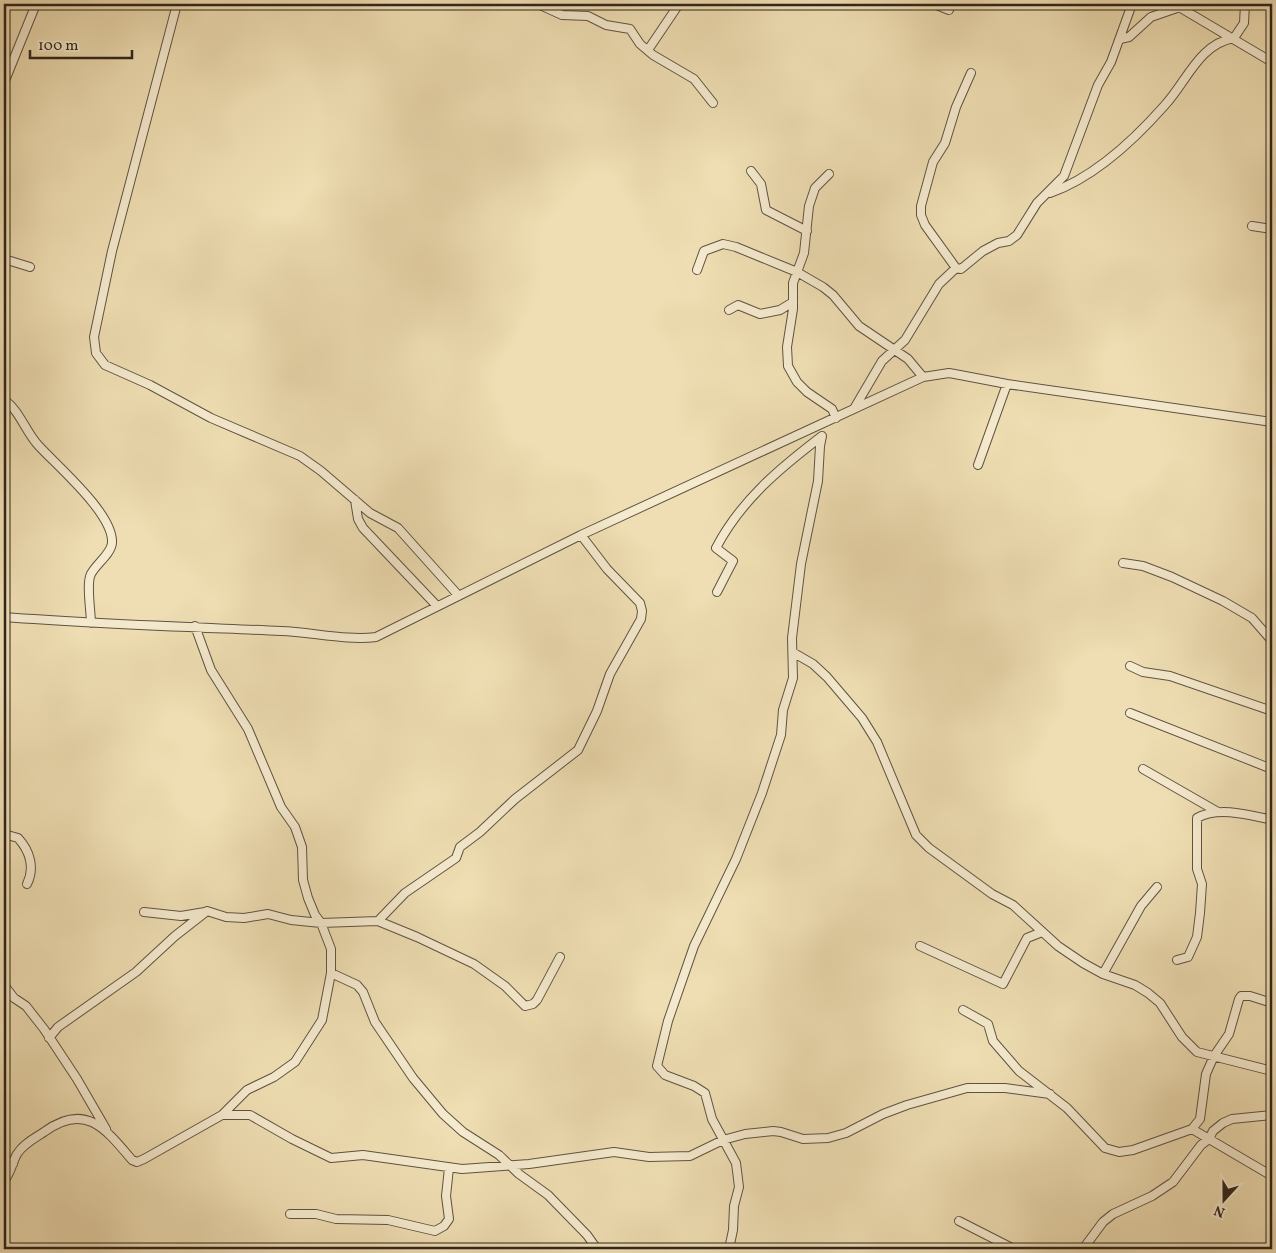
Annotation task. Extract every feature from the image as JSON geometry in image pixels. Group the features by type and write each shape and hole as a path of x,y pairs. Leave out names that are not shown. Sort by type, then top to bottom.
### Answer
{"street":[{"path":"4,84 36,4"},
{"path":"177,4 112,251 94,337 96,353 105,365 150,385 211,418 300,456 321,471 370,513 398,528 458,595"},
{"path":"538,4 562,15 588,16 606,25 630,30 640,44 694,79 713,103"},
{"path":"648,50 679,4"},
{"path":"934,4 949,10"},
{"path":"855,407 882,361 899,344 906,340 939,284 956,268 961,269 983,251 998,243 1008,241 1026,224 1038,203 1067,170 1098,85 1108,69 1132,4"},
{"path":"1048,193 1078,180 1123,146 1163,107 1192,66 1204,54 1225,40 1234,38 1244,22 1245,4"},
{"path":"1120,39 1129,37 1151,17 1178,6 1272,62"},
{"path":"956,268 925,225 921,215 921,206 933,162 945,143 956,107 971,73"},
{"path":"751,171 761,184 766,210 807,230"},
{"path":"717,592 732,562 716,548 724,533 761,486 822,436 833,420 832,409 807,392 797,382 788,366 787,347 794,283 804,253 809,206 815,188 829,174"},
{"path":"1252,226 1272,229"},
{"path":"697,270 704,251 723,244 746,250 797,272 823,286 859,326 908,359 923,377"},
{"path":"4,259 30,267"},
{"path":"729,310 738,305 760,314 780,310 793,302"},
{"path":"906,340 908,359"},
{"path":"4,617 91,624 195,626 313,632 365,639 390,632 458,595 581,535 833,420 855,407 890,394 923,377 949,373 1007,384 1272,422"},
{"path":"978,465 1007,384"},
{"path":"4,400 11,405 38,445 77,484 112,530 112,546 90,575 91,624"},
{"path":"729,1249 733,1230 732,1213 739,1179 736,1163 707,1108 704,1093 694,1086 665,1075 657,1066 694,946 736,859 777,749 783,710 793,678 794,653 792,638 801,564 818,481 822,436"},
{"path":"354,500 358,519 364,528 437,606"},
{"path":"378,921 405,893 456,858 460,847 480,832 515,799 578,750 585,737 597,711 610,674 641,619 642,611 640,603 608,570 581,535"},
{"path":"1123,563 1143,566 1172,577 1223,602 1252,618 1272,641"},
{"path":"4,985 14,998 26,1006 77,1079 106,1130 132,1160 137,1162 222,1115 247,1090 274,1077 295,1062 322,1020 331,972 331,949 321,923 315,915 308,898 303,880 302,847 295,827 281,807 248,729 211,670 195,626"},
{"path":"794,653 813,664 827,677 862,718 877,742 916,835 929,848 1012,906 1083,963 1103,974 1135,985 1148,993 1160,1003 1188,1045 1197,1052 1272,1071"},
{"path":"1130,666 1143,672 1170,676 1272,711"},
{"path":"1130,713 1272,769"},
{"path":"1143,769 1218,812"},
{"path":"1177,960 1188,957 1197,937 1202,884 1197,869 1197,818 1218,812 1251,815 1272,820"},
{"path":"4,834 18,838 30,858 33,868 27,884"},
{"path":"1103,974 1141,906 1157,888"},
{"path":"144,912 181,916 207,912 244,918 268,914 291,920 321,923 378,921 417,936 474,964 505,986 525,1006 533,1004 537,1000 560,957"},
{"path":"48,1038 64,1022 136,972 175,936 207,912"},
{"path":"920,946 1003,984 1027,938 1042,932"},
{"path":"331,972 356,985 364,992 375,1022 413,1078 443,1114 463,1132 548,1195 587,1235 597,1249"},
{"path":"963,1010 988,1024 993,1041 999,1050 1032,1082 1067,1108 1105,1148 1113,1152 1133,1150 1192,1129 1200,1119 1206,1074 1214,1056 1229,1034 1241,996 1250,996 1272,1004"},
{"path":"222,1115 250,1115 292,1139 331,1158 364,1155 449,1168 482,1168 614,1152 649,1157 690,1156 723,1140 745,1134 773,1131 803,1139 828,1138 846,1133 883,1114 907,1105 967,1088 1005,1088 1050,1094"},
{"path":"1083,1249 1103,1222 1113,1214 1152,1196 1173,1182 1201,1145 1209,1139 1218,1127 1232,1119 1272,1115"},
{"path":"4,1181 24,1146 52,1126 65,1120 90,1120 106,1130"},
{"path":"1192,1129 1272,1176"},
{"path":"4,1159 13,1164"},
{"path":"290,1214 316,1214 336,1220 388,1220 435,1230 444,1226 449,1219 446,1196 449,1168"},
{"path":"959,1221 1014,1249"}]}
